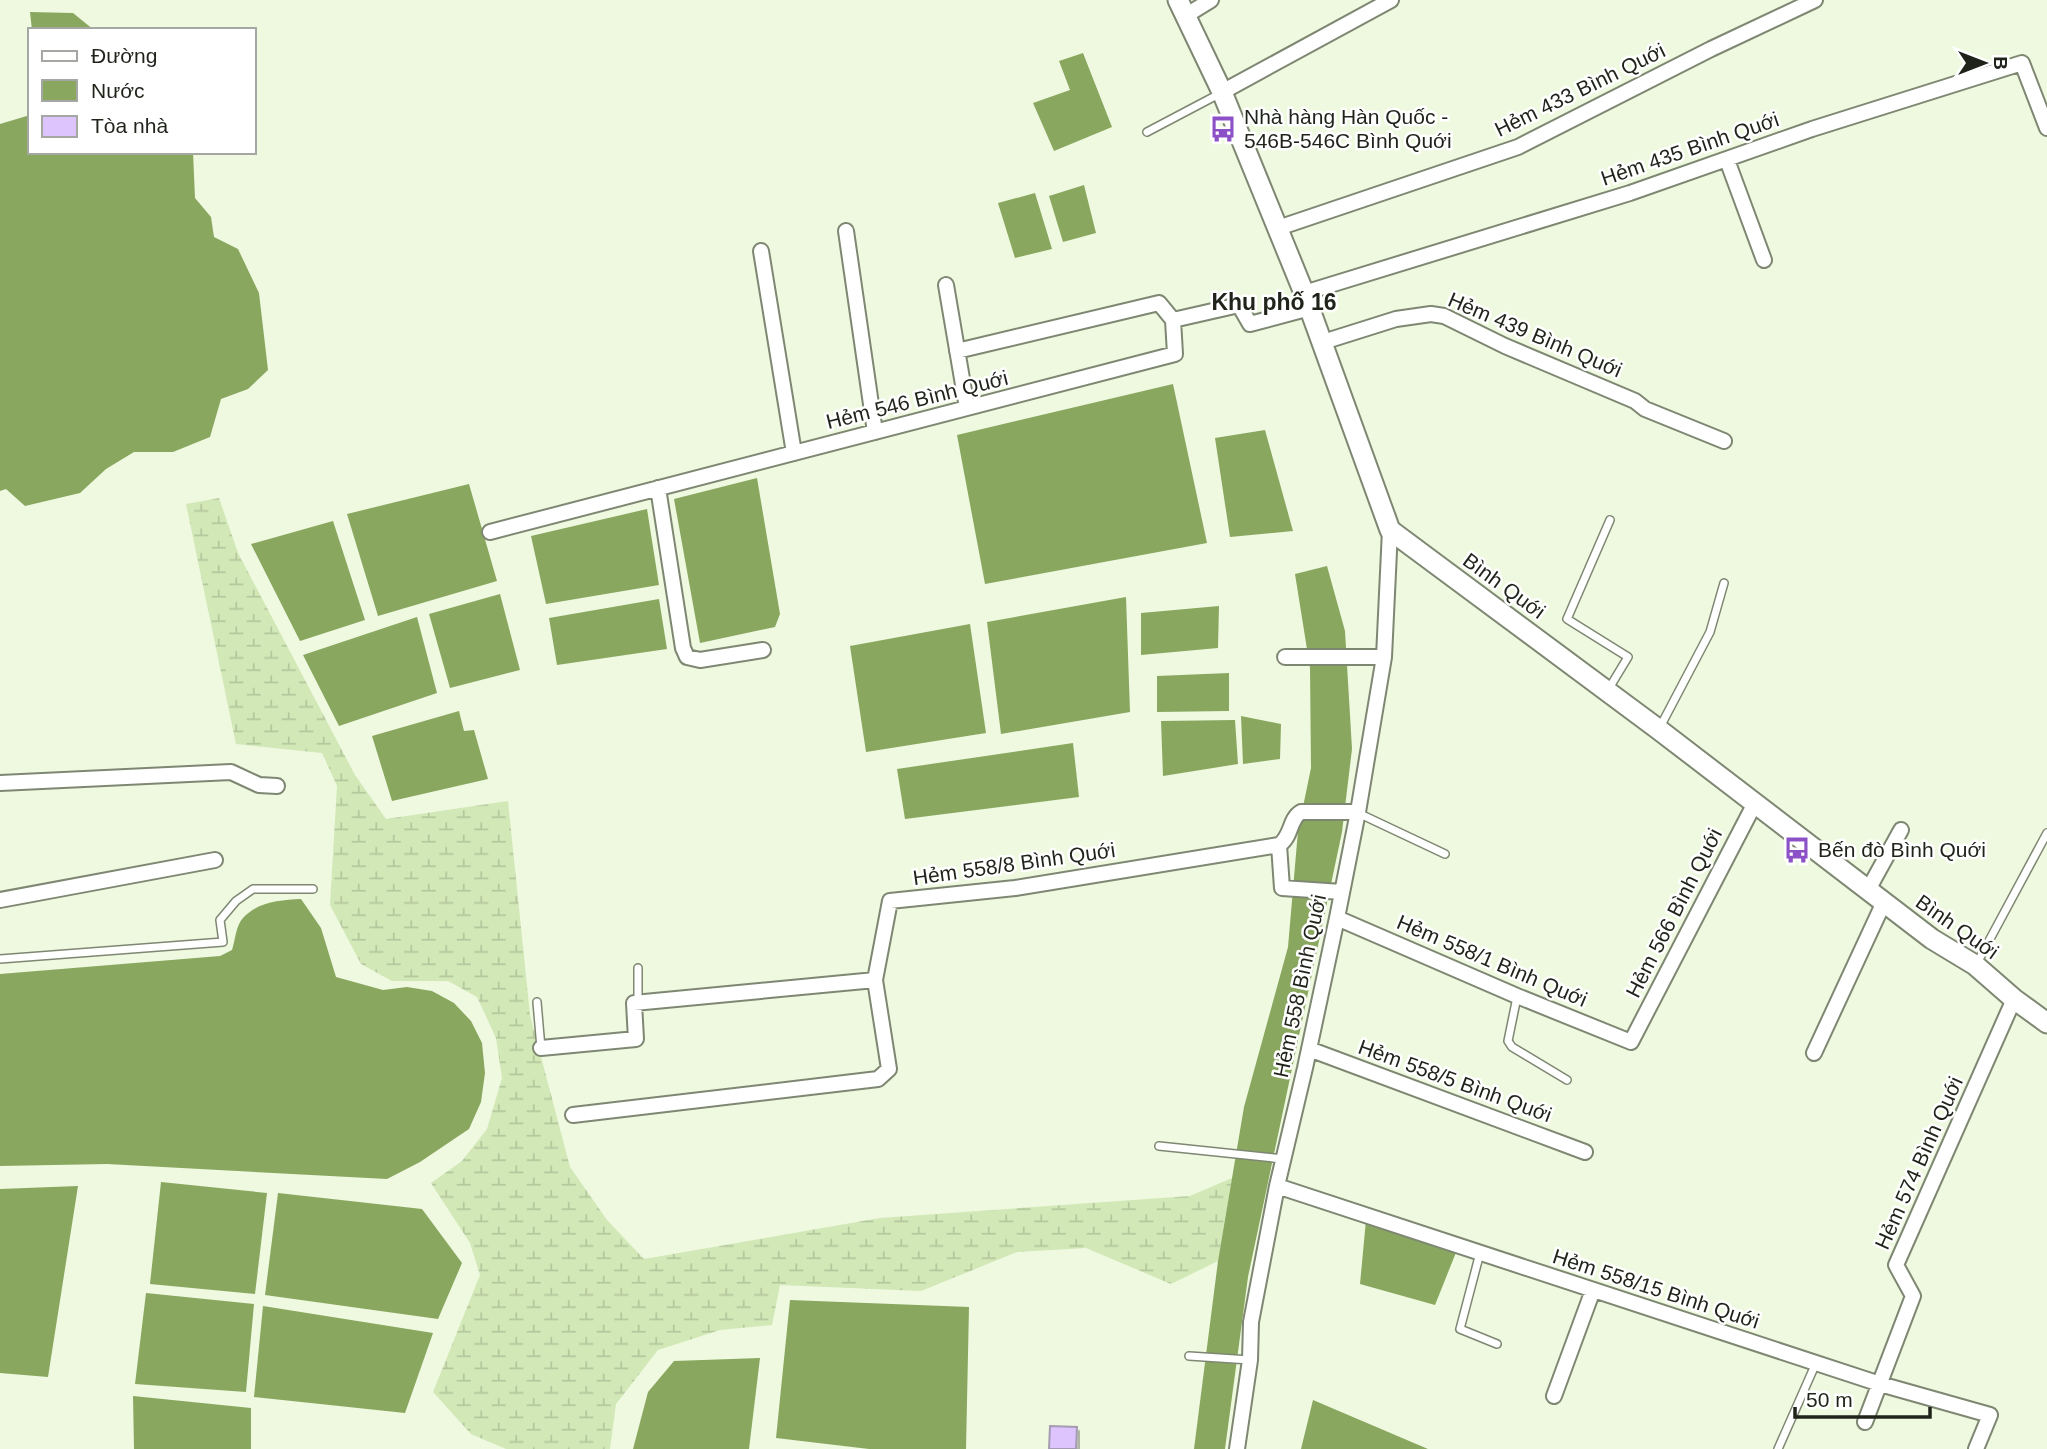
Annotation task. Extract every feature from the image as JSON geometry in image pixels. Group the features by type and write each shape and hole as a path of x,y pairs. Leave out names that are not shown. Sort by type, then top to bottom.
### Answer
{"main road":[{"path":"1182,8 1214,96 1278,228 1390,530"},
{"name":"Bình Quới","path":"1390,530 1658,729 1932,939 1975,965 2047,1023"}],"street":[{"path":"1182,8 1211,0"},
{"path":"1214,96 1391,0"},
{"name":"Hẻm 433 Bình Quới","path":"1278,228 1518,147 1710,49 1815,0"},
{"name":"Hẻm 435 Bình Quới","path":"1307,301 1812,129 2022,63 2040,92 2047,128"},
{"path":"1727,160 1764,260"},
{"path":"846,231 876,432"},
{"path":"761,251 794,453"},
{"path":"946,285 967,408"},
{"path":"957,351 1159,303 1173,320 1239,305 1250,324 1307,301"},
{"name":"Hẻm 439 Bình Quới","path":"1322,342 1396,319 1431,314 1444,316 1505,346 1635,401 1645,409 1724,441"},
{"name":"Hẻm 546 Bình Quới","path":"490,532 1175,354 1173,320"},
{"path":"658,488 683,648 687,657 700,660 763,650"},
{"name":"Hẻm 558 Bình Quới","path":"1237,1449 1250,1360 1251,1322 1280,1158 1309,1049 1337,918 1338,891 1384,657 1390,530"},
{"path":"1285,657 1384,657"},
{"path":"0,783 231,772 259,785 277,786"},
{"name":"Hẻm 566 Bình Quới","path":"1631,1042 1755,803"},
{"path":"1338,891 1282,888 1279,845 1287,838 1296,815 1304,811 1354,812"},
{"path":"1868,890 1901,830"},
{"name":"Hẻm 558/8 Bình Quới","path":"573,1115 878,1079 890,1069 875,980 884,901 1015,888 1279,845"},
{"path":"0,900 215,860"},
{"path":"1814,1053 1884,902"},
{"name":"Hẻm 558/1 Bình Quới","path":"1337,918 1631,1042"},
{"path":"541,1048 636,1039 634,1003 638,1002 875,980"},
{"name":"Hẻm 574 Bình Quới","path":"1865,1422 1913,1296 1896,1265 2014,999"},
{"name":"Hẻm 558/5 Bình Quới","path":"1309,1049 1585,1152"},
{"name":"Hẻm 558/15 Bình Quới","path":"1276,1185 1880,1384 1990,1415 1976,1449"},
{"path":"1554,1396 1593,1290"}],"lane":[{"path":"1147,132 1214,96"},
{"path":"1607,691 1628,657 1567,620 1610,520"},
{"path":"1658,729 1710,632 1724,583"},
{"path":"1354,812 1446,854"},
{"path":"1975,965 2047,833"},
{"path":"0,959 223,942 220,920 236,901 253,889 313,889"},
{"path":"638,968 638,1002"},
{"path":"1517,996 1508,1041 1512,1047 1567,1080"},
{"path":"537,1002 541,1048"},
{"path":"1159,1146 1280,1158"},
{"path":"1480,1253 1460,1329 1497,1344"},
{"path":"1189,1356 1250,1360"},
{"path":"1778,1449 1816,1363"}],"green space":[{"path":"219,498 238,553 355,775 386,819 508,801 530,1015 570,1167 607,1220 644,1259 880,1218 1190,1196 1232,1178 1218,1261 1171,1284 1086,1248 1017,1252 921,1291 780,1285 772,1325 720,1330 658,1350 616,1404 610,1449 506,1449 471,1434 433,1392 480,1275 470,1243 431,1183 462,1161 487,1129 502,1078 496,1038 477,997 448,981 392,981 361,964 330,905 337,786 322,753 236,744 186,504"}],"water":[{"path":"30,12 73,13 92,28 32,28"},
{"path":"1083,53 1112,127 1054,151 1033,103 1070,90 1059,61"},
{"path":"28,116 28,154 193,154 195,198 211,217 214,237 238,249 259,293 268,370 248,389 221,399 210,437 173,452 134,452 106,469 80,493 25,506 6,489 0,491 0,124"},
{"path":"1084,185 1096,233 1063,242 1049,196"},
{"path":"1035,193 1052,249 1015,258 998,203"},
{"path":"1173,384 1207,543 985,584 957,435"},
{"path":"1265,430 1293,531 1230,537 1215,438"},
{"path":"757,478 780,614 775,627 700,643 674,499"},
{"path":"469,484 497,581 378,616 347,514"},
{"path":"647,509 659,585 546,604 531,536"},
{"path":"333,521 365,620 300,641 251,544"},
{"path":"1327,566 1345,631 1352,749 1342,832 1248,1277 1225,1449 1194,1449 1218,1261 1244,1107 1288,947 1298,831 1311,768 1310,668 1295,574"},
{"path":"500,594 520,670 450,688 429,614"},
{"path":"1126,597 1130,712 1001,734 987,622"},
{"path":"659,599 667,649 557,665 549,618"},
{"path":"1219,606 1218,648 1141,655 1141,613"},
{"path":"417,617 437,693 339,726 303,655"},
{"path":"970,624 986,733 866,752 850,646"},
{"path":"1229,673 1229,711 1157,712 1157,676"},
{"path":"459,711 464,731 474,730 488,779 392,801 372,736"},
{"path":"1241,716 1281,724 1280,759 1243,764"},
{"path":"1235,720 1238,764 1163,776 1161,721"},
{"path":"1073,743 1079,797 905,819 897,769"},
{"path":"301,899 321,928 336,977 383,990 407,987 432,991 454,1003 471,1021 482,1043 485,1073 481,1102 469,1129 420,1162 387,1179 107,1164 0,1166 0,974 220,956 232,950 239,925 255,908 269,903"},
{"path":"161,1182 267,1193 255,1294 150,1284"},
{"path":"78,1186 48,1377 0,1373 0,1189"},
{"path":"278,1193 422,1209 462,1263 438,1319 265,1295"},
{"path":"1366,1220 1457,1250 1435,1305 1360,1284"},
{"path":"146,1293 254,1304 246,1392 135,1384"},
{"path":"790,1300 969,1307 966,1449 869,1449 776,1438"},
{"path":"263,1306 433,1333 405,1413 254,1397"},
{"path":"760,1358 749,1449 633,1449 648,1392 674,1361"},
{"path":"133,1396 251,1408 251,1449 134,1449"},
{"path":"1313,1400 1428,1449 1301,1449"}],"building":[{"path":"1050,1426 1077,1427 1076,1449 1049,1449"}],"place":[{"name":"Nhà hàng Hàn Quốc - 546B-546C Bình Quới","path":"1223,129"},
{"name":"Bến đò Bình Quới","path":"1797,850"}],"district":[{"name":"Khu phố 16","path":"1274,302"}]}
